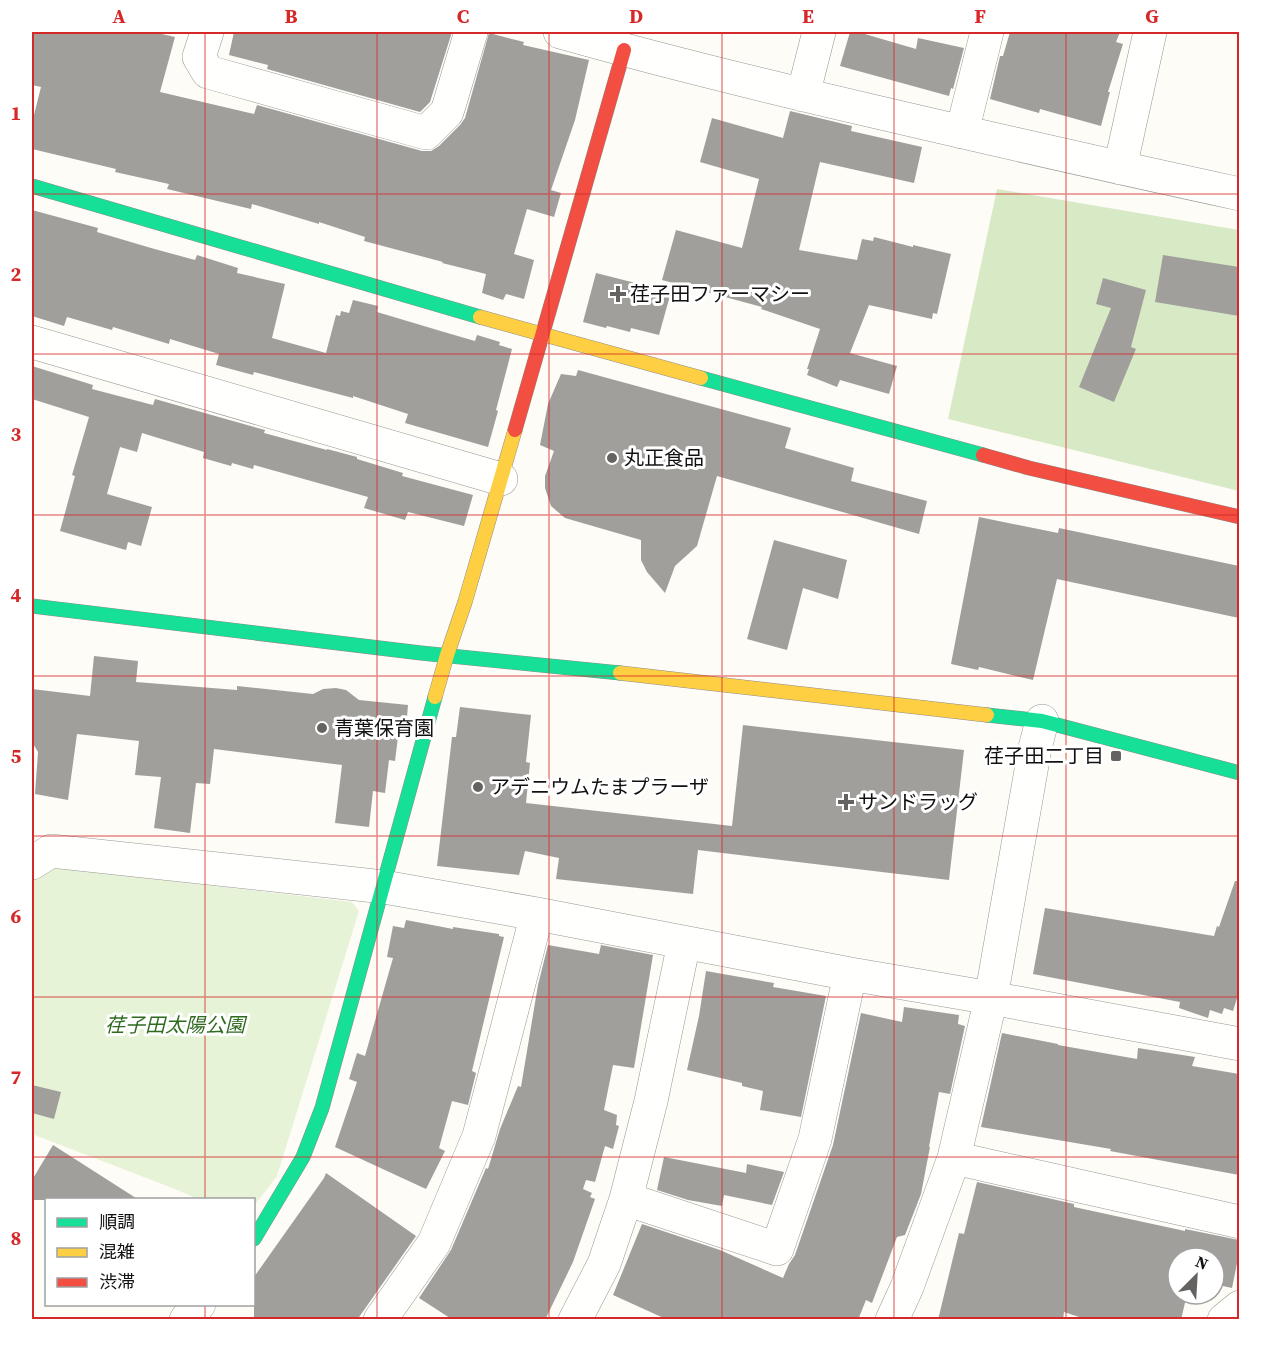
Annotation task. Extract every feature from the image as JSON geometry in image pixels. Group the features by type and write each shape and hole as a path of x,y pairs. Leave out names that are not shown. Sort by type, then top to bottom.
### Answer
{"street":[{"path":"207,32 200,57 208,72 426,133 447,112 471,32"},
{"path":"560,32 803,95 1239,194"},
{"path":"803,95 819,32"},
{"path":"962,132 987,32"},
{"path":"1120,168 1150,32"},
{"path":"255,1238 303,1157 322,1108 447,655 501,479 624,50"},
{"path":"32,186 543,335 1029,468 1239,517"},
{"path":"32,342 501,479"},
{"path":"32,606 421,653 1042,721 1239,773"},
{"path":"892,1320 907,1287 954,1158 992,998 1035,748 1042,721"},
{"path":"32,863 51,851 384,886 850,974 1239,1044"},
{"path":"380,1320 434,1243 479,1136 537,914"},
{"path":"577,1319 604,1264 626,1199 651,1101 684,943"},
{"path":"626,1199 777,1249 815,1139 850,974"},
{"path":"954,1158 1239,1222"},
{"path":"186,1320 198,1306"},
{"path":"1224,1320 1239,1307"}],"green space":[{"path":"997,189 1239,230 1239,491 948,419"},
{"name":"荏子田太陽公園","path":"49,865 352,902 359,911 277,1176 255,1205 255,1198 196,1198 32,1134 32,881"}],"building":[{"path":"32,32 153,32 175,37 160,92 254,114 257,105 422,151 431,151 439,146 465,118 489,33 524,42 523,45 589,60 575,120 551,190 561,193 554,217 527,209 514,254 534,260 524,299 506,294 503,300 482,293 486,274 364,241 365,237 319,222 319,224 252,204 251,209 167,189 169,184 32,149 32,123 41,87 32,85"},
{"path":"234,32 452,32 430,102 420,112 267,69 268,65 229,55"},
{"path":"850,32 858,32 916,49 918,38 964,48 949,96 840,66"},
{"path":"1010,32 1120,32 1116,42 1123,44 1108,92 1110,92 1101,126 1040,109 1039,113 990,99 1000,56 1003,56"},
{"path":"790,111 852,126 851,131 922,147 914,183 820,162 799,250 857,260 862,239 873,241 874,237 951,254 937,314 933,313 932,319 869,305 850,353 897,366 889,394 840,380 837,387 807,375 820,329 761,309 762,307 662,280 676,230 742,248 759,179 700,162 712,118 783,138"},
{"path":"32,210 98,228 97,232 195,260 197,255 238,268 237,273 285,284 272,338 326,353 336,315 340,316 341,311 349,313 353,300 378,306 377,312 475,341 477,335 500,342 499,345 512,349 488,447 405,423 408,414 353,396 353,398 254,372 253,375 216,365 219,354 170,339 169,344 113,327 112,330 67,317 64,326 32,316"},
{"path":"1163,255 1239,267 1239,316 1155,302"},
{"name":"荏子田ファーマシー","path":"596,273 671,292 659,335 631,328 630,332 583,322"},
{"path":"1103,278 1146,290 1131,347 1136,349 1114,402 1079,387 1111,308 1096,304"},
{"path":"32,366 93,385 92,389 153,405 155,399 265,430 264,433 357,457 357,459 403,473 402,476 473,495 464,526 408,512 405,520 364,508 368,497 254,465 253,469 232,463 231,466 203,458 204,452 142,433 137,452 120,447 107,494 152,507 141,546 128,542 126,550 60,531 75,476 72,475 89,417 32,399"},
{"path":"578,370 791,428 785,448 854,468 851,481 927,501 919,534 717,476 697,546 675,566 665,593 647,572 641,560 641,540 565,518 551,506 545,488 545,476 554,451 540,445 548,404 561,374 576,376"},
{"path":"979,517 1058,533 1059,528 1239,566 1239,618 1057,579 1033,680 979,667 978,670 951,664"},
{"path":"774,540 847,560 838,599 803,588 787,650 747,639"},
{"path":"94,656 138,661 136,682 237,690 237,686 313,694 323,689 336,688 346,690 359,700 408,705 406,729 399,729 395,761 389,760 385,793 373,791 369,827 335,823 342,765 214,749 210,784 196,783 190,833 154,828 161,777 135,775 139,741 77,734 68,800 35,794 38,752 32,742 32,689 90,696"},
{"path":"460,707 531,715 526,762 530,763 526,803 732,826 743,725 964,750 949,880 698,850 693,894 556,879 559,858 525,851 519,875 437,866 452,737 456,737"},
{"path":"1235,881 1239,881 1239,992 1233,1011 1224,1008 1222,1014 1210,1010 1208,1018 1179,1008 1180,1002 1033,974 1045,908 1214,936"},
{"path":"406,920 453,929 453,927 499,934 504,937 472,1071 476,1073 468,1105 452,1101 439,1148 445,1151 426,1189 335,1147 357,1082 349,1079 357,1053 365,1056 393,958 387,957 393,926 404,928"},
{"path":"548,945 599,954 601,945 653,955 634,1068 613,1065 604,1110 617,1115 616,1125 619,1126 613,1149 605,1146 595,1182 586,1180 583,1189 592,1193 590,1197 595,1199 573,1262 545,1320 453,1320 419,1298 451,1250 486,1168 488,1169 500,1129 518,1086 521,1087 538,985"},
{"path":"706,971 774,983 773,987 826,996 801,1117 760,1110 763,1091 742,1086 742,1083 687,1070"},
{"path":"904,1007 959,1015 958,1024 965,1026 950,1094 939,1092 921,1194 905,1235 897,1237 872,1303 866,1300 858,1320 668,1320 613,1295 642,1224 720,1250 783,1278 795,1255 833,1145 861,1013 902,1022"},
{"path":"1002,1033 1137,1059 1138,1048 1195,1057 1192,1066 1239,1074 1239,1175 1110,1151 1111,1149 981,1127"},
{"path":"32,1085 61,1092 54,1119 32,1113"},
{"path":"53,1145 136,1198 32,1200 32,1180"},
{"path":"664,1157 746,1173 747,1164 784,1172 772,1205 724,1195 722,1206 688,1200 657,1190"},
{"path":"326,1173 416,1236 357,1320 254,1320 255,1276"},
{"path":"977,1182 1074,1204 1074,1207 1239,1240 1239,1254 1232,1288 1226,1287 1226,1246 1166,1246 1166,1306 1184,1306 1181,1320 1088,1320 1064,1312 1063,1320 938,1320 959,1233 964,1234"}],"traffic: fast":[{"path":"32,186 480,317"},
{"path":"701,378 983,455"},
{"path":"32,606 421,653 620,673"},
{"path":"255,1237 303,1157 322,1108 435,697"},
{"path":"987,715 1042,721 1240,773"}],"traffic: slow":[{"path":"480,317 701,378"},
{"path":"435,697 515,430"},
{"path":"620,673 987,715"}],"traffic: jam":[{"path":"515,430 624,50"},
{"path":"983,455 1029,468 1240,517"}],"place":[{"name":"荏子田ファーマシー","path":"618,294"},
{"name":"丸正食品","path":"612,458"},
{"name":"青葉保育園","path":"322,728"},
{"name":"荏子田二丁目","path":"1116,756"},
{"name":"アデニウムたまプラーザ","path":"478,787"},
{"name":"サンドラッグ","path":"846,802"}]}
